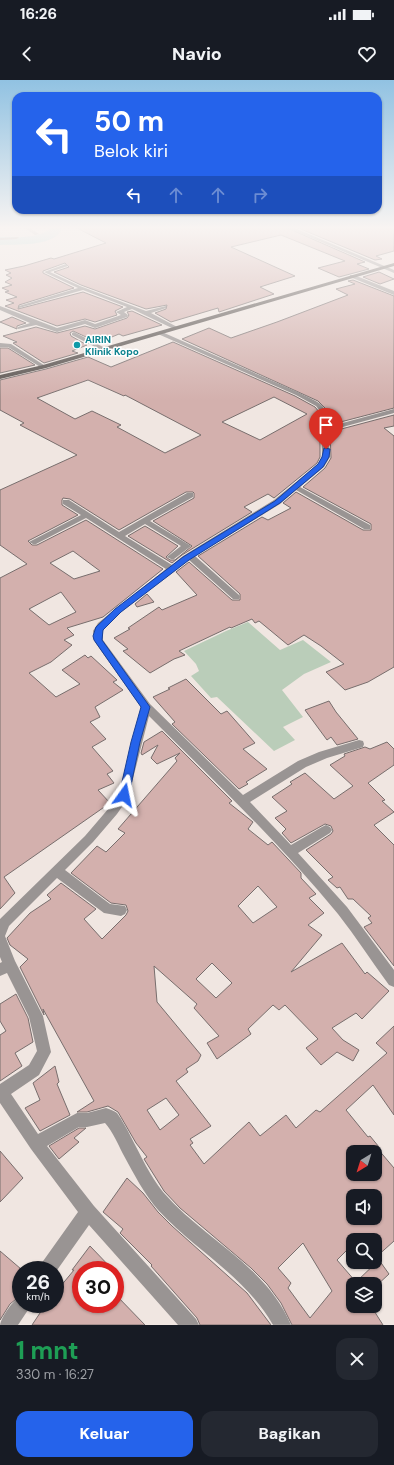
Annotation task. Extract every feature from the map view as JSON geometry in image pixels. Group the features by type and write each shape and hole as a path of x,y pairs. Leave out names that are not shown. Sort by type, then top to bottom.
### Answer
{"main road":[{"path":"0,377 160,333 321,285"}],"street":[{"path":"74,285 132,307 176,328"},
{"path":"374,285 394,293"},
{"path":"21,307 82,289"},
{"path":"0,308 54,330 85,322 95,326 125,316 125,314 118,312 132,307"},
{"path":"146,313 164,307"},
{"path":"20,328 35,323"},
{"path":"160,333 313,402 322,409 324,412 326,449 324,461 295,487 262,512 190,556 112,615 101,625 98,631 98,640 146,707 242,801 290,852 343,912 394,981"},
{"path":"74,334 103,349"},
{"path":"0,345 8,346 44,366"},
{"path":"325,430 394,411"},
{"path":"295,487 324,502 367,528"},
{"path":"120,535 190,495"},
{"path":"66,502 172,569"},
{"path":"33,542 86,515"},
{"path":"145,521 187,546 171,557"},
{"path":"190,556 236,597"},
{"path":"0,932 5,922 89,839 124,795 136,742 146,707"},
{"path":"242,801 302,764 323,755 359,744"},
{"path":"290,852 326,830"},
{"path":"57,871 108,909 121,910"},
{"path":"0,940 4,967 36,1016 44,1052 34,1070 0,1093 36,1144 88,1212 190,1325"},
{"path":"36,1144 77,1120 87,1120 106,1115 111,1118 145,1178 164,1205 186,1227 220,1253 265,1296 282,1325"},
{"path":"53,1261 88,1212"},
{"path":"8,1325 17,1313"}],"green space":[{"path":"248,622 280,650 303,640 331,662 304,674 282,690 303,717 283,727 295,740 274,751 217,697 211,698 191,676 199,671 196,664 184,651"}],"building":[{"path":"12,285 68,285 74,288 19,305 18,309 83,292 123,307 115,311 117,315 95,322 85,319 57,326 5,306 14,303 6,300 17,297 5,292 9,291 2,288"},
{"path":"81,285 266,285 260,287 274,294 219,312 218,308 171,322 155,313 166,309 167,305 146,309"},
{"path":"351,285 366,285 394,296 394,408 329,425 325,408 318,401 182,339 209,328 231,338 348,295 336,289"},
{"path":"132,311 162,325 123,336 119,334 107,339 104,338 95,341 73,331 70,333 71,336 87,345 72,351 78,353 44,363 13,343 17,342 3,336 36,327 57,333 85,326 95,329 127,318 129,315 127,312"},
{"path":"12,317 26,323 17,326 17,329 0,322"},
{"path":"173,342 295,396 315,407 320,413 320,457 317,463 274,498 268,494 244,507 252,512 182,555 172,563 128,536 145,526 178,546 166,557 170,560 175,560 192,546 153,521 194,498 193,492 186,492 119,530 70,499 63,498 62,505 78,515 28,541 32,545 37,545 86,520 163,569 103,617 67,628 74,635 64,640 72,645 51,662 29,673 56,697 80,684 62,670 85,655 88,658 91,656 117,680 113,682 123,690 95,707 100,717 90,722 106,739 92,747 113,771 107,774 114,783 98,790 110,803 4,877 15,893 0,909 0,578 27,564 0,545 0,490 77,455 20,425 24,423 0,410 0,380 88,357 111,367","holes":["88,380 124,396 125,395 201,435 165,453 117,427 121,425 92,411 75,419 37,398","274,397 307,414 260,440 222,422","73,551 100,571 74,579 50,563","61,592 76,612 49,625 29,609"]},
{"path":"0,348 8,348 35,365 0,373"},
{"path":"394,415 394,426 384,428 394,436 394,667 368,682 345,690 326,672 344,664 321,646 304,635 288,645 259,621 255,623 252,619 231,628 230,627 179,651 185,655 174,659 150,673 123,651 128,649 114,638 130,629 128,628 159,607 162,610 197,595 176,572 189,562 232,600 240,600 240,594 198,556 262,517 268,520 291,508 283,503 296,492 363,530 371,530 371,524 303,487 325,468 331,458 330,432"},
{"path":"147,594 154,602 137,607 135,604"},
{"path":"186,679 221,714 227,711 255,743 243,749 267,769 246,782 248,784 239,789 172,724 175,722 153,697"},
{"path":"329,701 358,739 337,745 331,737 327,740 305,710"},
{"path":"162,731 232,801 229,803 253,822 248,829 268,845 272,842 301,873 301,878 316,894 309,898 324,913 308,925 322,935 291,972 342,943 365,974 367,972 389,991 362,1019 356,1013 332,1028 343,1040 359,1050 353,1061 337,1052 321,1065 306,1048 318,1039 285,1005 279,1010 273,1005 248,1029 251,1034 217,1059 207,1043 219,1036 194,1008 197,1004 154,966 157,1002 201,1055 198,1061 186,1069 188,1072 176,1081 211,1126 190,1139 193,1143 190,1145 204,1164 249,1122 260,1136 286,1115 296,1128 316,1110 320,1112 387,1053 376,1043 394,1026 394,1115 373,1085 346,1110 368,1137 370,1136 377,1145 346,1145 346,1181 382,1181 382,1154 394,1168 394,1241 382,1252 382,1233 346,1233 346,1251 337,1260 352,1277 346,1277 346,1313 375,1313 383,1325 292,1325 281,1303 267,1284 251,1268 180,1208 164,1191 144,1159 147,1157 136,1143 118,1112 108,1106 87,1112 77,1112 94,1101 43,1009 44,1015 20,967 28,959 10,945 7,938 30,913 51,899 47,895 61,883 96,909 84,919 102,939 126,915 128,911 126,905 111,903 71,873 97,846 106,852 125,833 118,829 177,761 175,758 180,753 157,764 151,758 158,745 142,755 141,753 144,742","holes":["258,886 277,907 253,923 238,906","212,963 232,983 216,998 196,979","166,1098 179,1115 160,1130 147,1110","303,1243 332,1291 310,1318 288,1288 291,1283 278,1268"]},
{"path":"387,742 394,749 394,765 368,783 385,800 382,801 394,812 374,825 394,845 394,966 364,927 372,923 368,918 371,916 353,899 348,899 340,887 337,888 328,880 333,877 306,850 331,834 333,831 331,826 325,824 291,843 282,833 286,829 275,818 287,811 272,797 292,784 290,782 305,773 334,799 353,786 330,765 345,756 344,754 365,747 370,749"},
{"path":"16,994 28,1018 33,1042 15,1053 22,1066 0,1081 0,1035 6,1031 0,1021 0,1004"},
{"path":"55,1066 59,1082 57,1084 70,1115 40,1131 25,1108 40,1100 33,1083"},
{"path":"79,1128 86,1128 74,1138 79,1142 59,1159 49,1146"},
{"path":"0,1151 23,1178 0,1202"},
{"path":"127,1178 143,1193 158,1212 172,1226 247,1293 271,1325 200,1325 197,1318 151,1266 152,1265 120,1233 123,1229 103,1212"},
{"path":"90,1246 104,1261 79,1261"},
{"path":"0,1251 12,1261 12,1302 0,1320"},
{"path":"382,1264 389,1274 382,1280 382,1277 361,1277 370,1269 382,1269"},
{"path":"72,1272 72,1313 124,1313 124,1303 145,1325 32,1325 40,1313 64,1313 64,1282"}],"place":[{"name":"AIRIN Klinik Kopo","path":"77,345"}],"route":[{"path":"124,795 136,742 146,707 98,640 97,636 101,625 118,610 186,558 277,502 321,465 326,457 326,449"}]}
